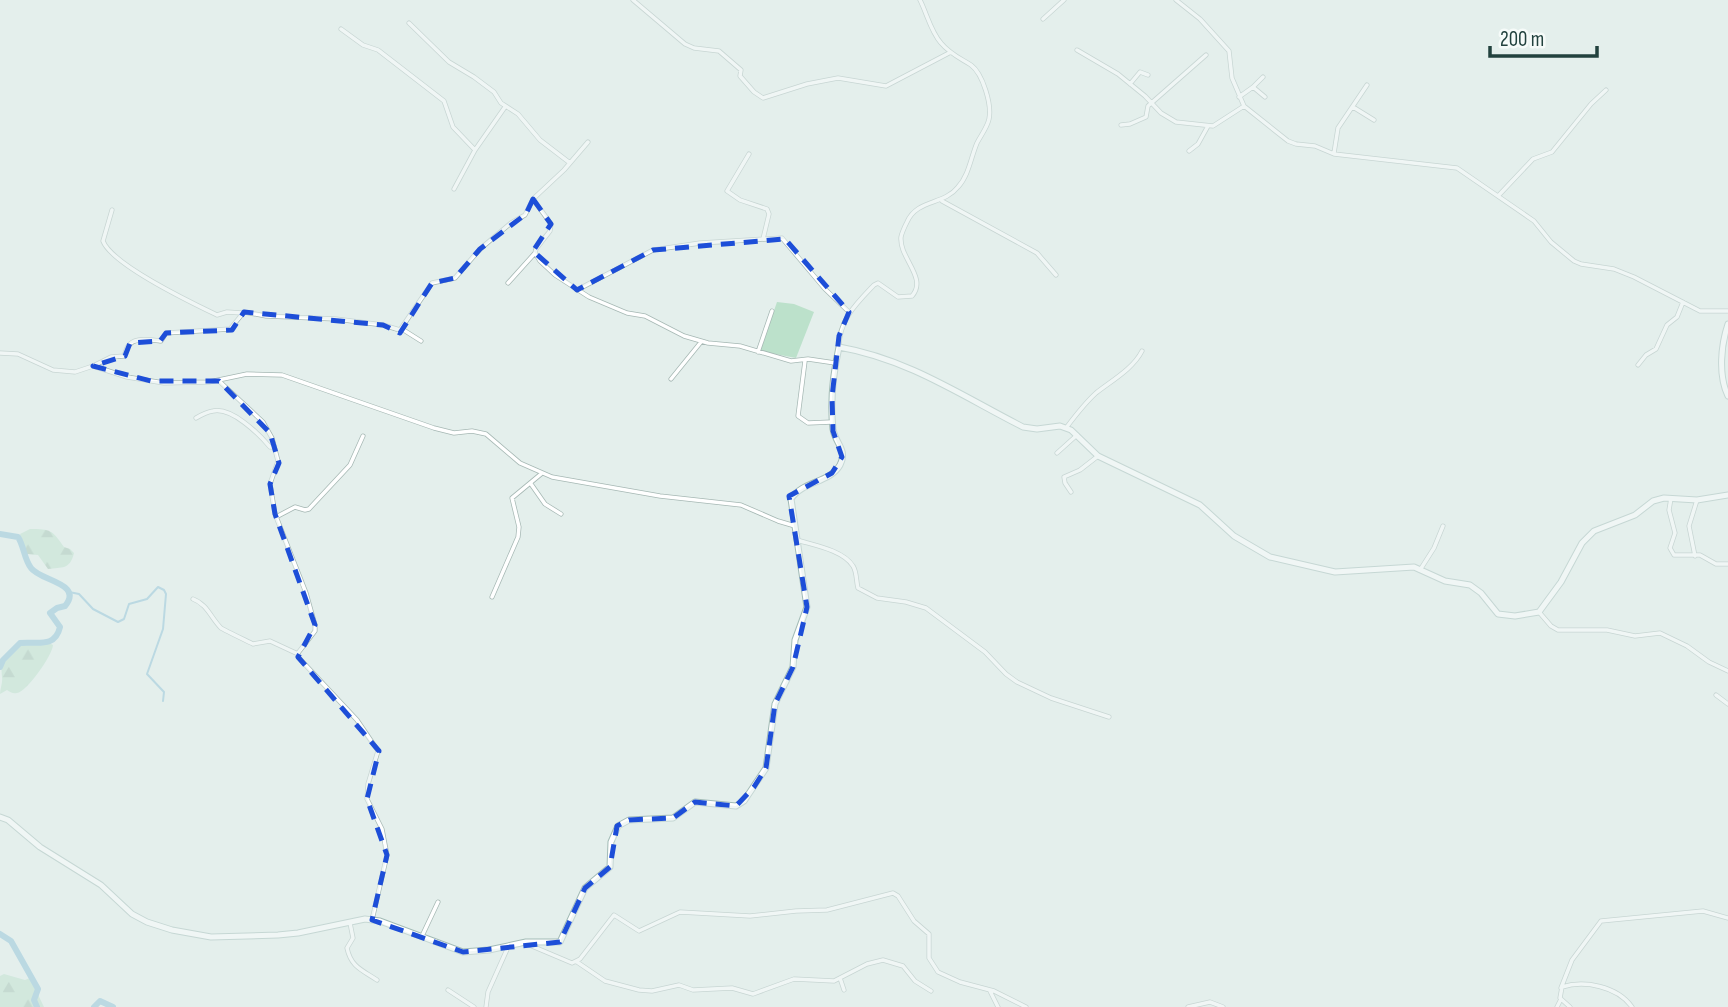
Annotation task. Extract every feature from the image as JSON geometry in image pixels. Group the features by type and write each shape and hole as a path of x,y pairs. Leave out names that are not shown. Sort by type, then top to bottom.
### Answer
{"street":[{"path":"633,0 688,46 720,52 741,70 740,76 754,92 763,97 838,78 886,86 949,52"},
{"path":"0,817 8,820 40,847 101,885 132,914 172,930 211,937 278,935 350,921 372,920 463,952 521,943 561,941 585,888 610,867 611,842 618,826 629,820 673,818 695,802 736,806 744,801 766,768 775,704 793,667 795,640 807,607 791,501 798,491 832,473 841,463 843,450 833,431 832,397 839,336 849,312 876,284 898,297 912,296 917,291 918,281 904,253 901,238 914,211 957,190 988,123 990,112 978,72 949,52 934,34 920,0"},
{"path":"1043,19 1064,0"},
{"path":"1176,0 1200,19 1229,51 1232,78 1244,106 1288,141 1315,146 1334,154 1457,167 1534,221 1551,242 1574,261 1614,269 1700,311 1728,311"},
{"path":"409,23 449,62 494,92 505,107 518,114 540,140 570,163"},
{"path":"341,29 363,45 378,50 444,101 453,127 475,150"},
{"path":"1077,50 1103,64 1153,103 1161,113 1176,122 1216,125 1244,106"},
{"path":"1121,125 1146,117 1147,108 1206,55"},
{"path":"1130,84 1140,72 1148,75"},
{"path":"1239,97 1263,77"},
{"path":"1334,154 1338,130 1367,85"},
{"path":"1254,87 1265,97"},
{"path":"1499,195 1533,159 1551,153 1606,90"},
{"path":"454,189 475,150 505,107"},
{"path":"1353,107 1374,120"},
{"path":"1189,151 1198,144 1208,126"},
{"path":"112,210 103,241 106,247 124,263 215,314 336,318 383,325 396,331 402,329 432,283 455,278 481,248 527,213 533,199 588,142"},
{"path":"749,154 727,191 740,200 768,210 763,239"},
{"path":"508,284 550,231 551,224 533,199"},
{"path":"941,200 1037,253 1056,275"},
{"path":"578,290 653,250 701,243 785,239 810,273 849,312"},
{"path":"535,253 555,275 578,290 627,313 647,317 684,336 701,342 738,345 791,361 808,359 835,363"},
{"path":"1637,365 1656,349 1668,323 1676,317 1683,302"},
{"path":"758,352 772,312"},
{"path":"0,353 18,354 53,370 75,372 111,357 125,356 129,345 134,342 147,339 161,341 166,333 230,329 242,313"},
{"path":"1728,324 1722,346 1728,397"},
{"path":"402,329 421,341"},
{"path":"671,379 701,342"},
{"path":"839,347 885,358 933,377 1023,426 1037,429 1060,426 1066,428 1098,456 1200,505 1234,536 1270,557 1335,572 1408,567 1444,581 1470,585 1481,593 1498,614 1515,616 1539,612 1561,582 1582,543 1594,531 1635,515 1653,501 1671,498 1697,500 1728,495"},
{"path":"1066,428 1092,397 1113,382 1138,359 1142,351"},
{"path":"805,361 798,416 808,423 833,422"},
{"path":"93,366 151,382 219,381 247,374 282,375 434,428 454,433 483,432 496,440 520,463 541,474 660,496 747,506 795,526"},
{"path":"219,381 267,428 279,463 270,486 276,517 315,620 315,631 298,654 299,660 356,720 378,751 368,784 367,799 382,829 387,855 372,920"},
{"path":"196,418 215,410 228,413 252,429 270,447 274,447"},
{"path":"1057,453 1077,435"},
{"path":"276,517 295,507 309,509 350,464 363,436"},
{"path":"1072,492 1064,477 1080,470 1098,456"},
{"path":"492,597 518,537 519,527 512,498 541,474"},
{"path":"531,484 545,503 561,514"},
{"path":"1671,498 1669,510 1675,533 1670,549 1676,556 1702,555 1718,565 1728,564"},
{"path":"1695,556 1689,524 1696,510 1697,500"},
{"path":"1420,570 1434,548 1443,526"},
{"path":"797,540 830,551 848,561 854,569 858,588 868,595 915,604 932,612 985,652 1017,682 1051,698 1109,718"},
{"path":"193,599 202,602 226,631 253,644 271,642 298,654"},
{"path":"1539,612 1558,630 1607,629 1635,636 1663,634 1728,671"},
{"path":"1716,695 1728,704"},
{"path":"521,943 572,963 583,957 614,915 639,931 680,912 750,916 827,910 893,893 898,896 914,921 929,934 929,958 934,968 952,979 989,989 1026,1007"},
{"path":"422,936 438,902"},
{"path":"1557,1007 1572,960 1601,921 1694,911 1716,913 1728,918"},
{"path":"350,921 353,937 347,946 350,959 356,968 377,980"},
{"path":"486,1007 488,992 509,945"},
{"path":"575,961 605,981 645,991 678,985 693,990 729,987 753,994 794,979 832,981 874,961 883,960 903,966 915,981 931,991"},
{"path":"840,978 844,990"},
{"path":"1561,988 1566,985 1596,985 1624,998 1632,1007"},
{"path":"989,989 998,1007"},
{"path":"448,990 474,1007"},
{"path":"1561,999 1570,1007"},
{"path":"1188,1007 1202,1003 1223,1007"}],"highlighted area":[{"path":"533,199 551,224 533,251 577,290 653,250 785,239 849,312 839,336 832,397 833,431 842,457 832,473 789,496 807,607 793,667 775,704 766,768 754,787 736,806 695,802 673,818 629,820 617,826 610,867 585,888 560,942 463,952 372,920 387,855 367,799 379,751 298,657 315,625 275,514 270,484 279,463 270,433 219,381 151,381 93,366 125,356 130,343 160,341 166,333 232,330 244,312 383,325 400,333 432,283 455,278 480,249 526,214"}],"green space":[{"path":"777,302 794,304 814,312 796,358 760,351"},
{"path":"30,529 47,530 54,534 64,547 70,549 74,553 68,565 48,569 38,555 27,554 20,534"},
{"path":"22,644 53,645 49,656 27,686 17,693 7,690 0,694 2,665 7,652"},
{"path":"4,974 25,980 30,978 44,1007 0,1007 0,976"}],"waterway":[{"path":"0,534 18,537 31,568 69,592 65,606 50,613 60,627 58,634 49,641 20,643 3,660 0,667"},
{"path":"69,592 79,594 93,609 118,622 124,619 129,604 147,599 158,587 164,590 166,594 163,629 147,674 164,692 163,701"},
{"path":"0,934 11,941 38,989 34,1000 37,1007"},
{"path":"94,1007 100,1001 113,1007"}]}
